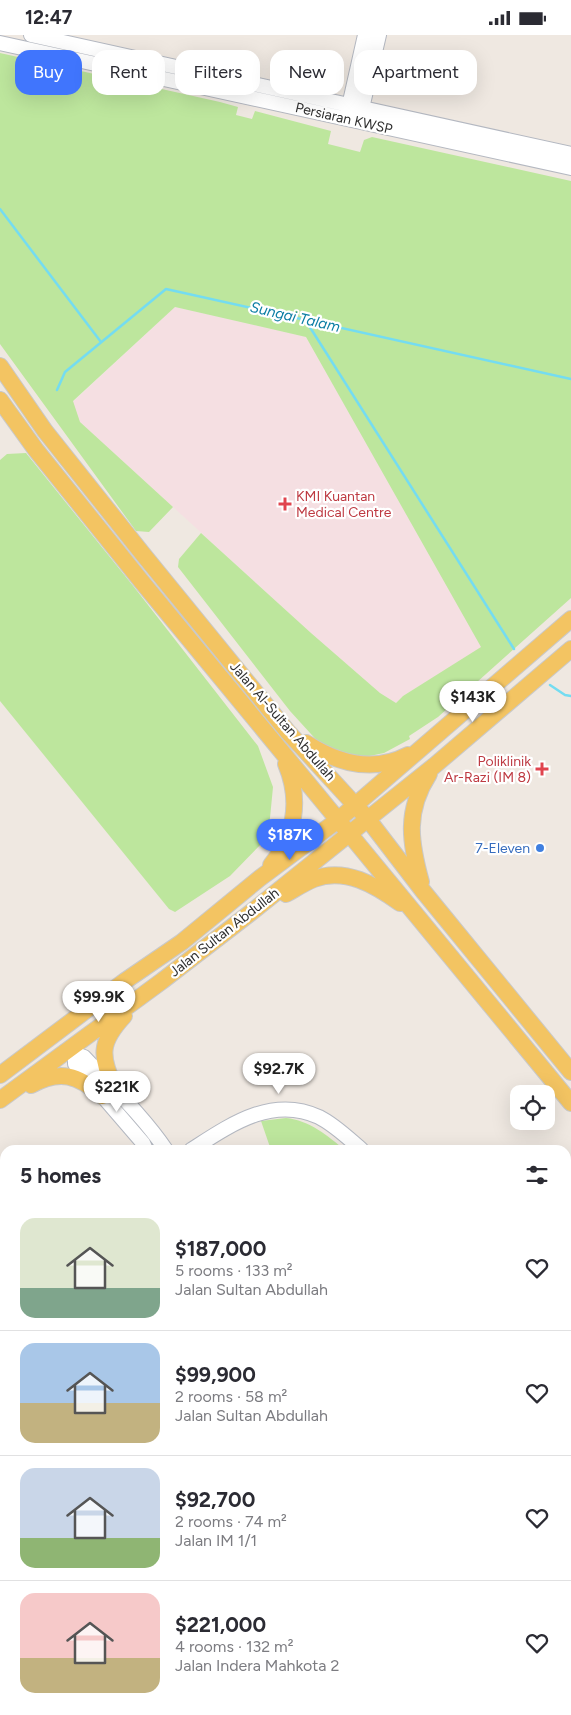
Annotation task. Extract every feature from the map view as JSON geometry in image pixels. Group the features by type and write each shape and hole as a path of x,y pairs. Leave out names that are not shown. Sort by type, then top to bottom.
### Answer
{"main road":[{"name":"Jalan Al-Sultan Abdullah","path":"0,367 51,438 287,731 367,818 423,891 571,1072"},
{"name":"Jalan Al-Sultan Abdullah","path":"0,400 36,450 273,742 350,832 444,950 571,1103"},
{"path":"287,731 323,753 342,761 363,764 383,763 403,757 422,747 571,619"},
{"name":"Jalan Sultan Abdullah","path":"0,1101 249,914 434,766 571,649"},
{"path":"260,878 279,856 288,838 294,818 295,798 292,778 284,759 273,742"},
{"name":"Jalan Sultan Abdullah","path":"0,1075 126,981 182,942 260,878 338,820 422,747"},
{"path":"423,891 411,835 413,810 421,787 434,766"},
{"path":"249,914 312,880 324,876 340,875 358,878 384,891 402,904 444,950"},
{"path":"0,1101 40,1080 58,1075 76,1078 109,1092 104,1053 106,1043 118,1022 162,981"}],"street":[{"name":"Persiaran KWSP","path":"31,35 92,52"},
{"path":"354,114 365,35"},
{"path":"354,114 379,35"},
{"name":"Persiaran KWSP","path":"0,43 92,58"},
{"name":"Persiaran KWSP","path":"165,72 354,114 471,147 571,168"},
{"name":"Persiaran KWSP","path":"354,114 474,133 571,154"},
{"path":"471,147 474,133"},
{"path":"81,1062 109,1092 154,1133 162,1145"},
{"path":"109,1092 143,1145"},
{"path":"199,1145 228,1126 247,1117 268,1110 286,1109 306,1112 320,1118 356,1145"}],"shaded area":[{"name":"KMI Kuantan Medical Centre","path":"175,307 306,337 482,647 403,696 396,703 380,693 311,633 80,422 73,402"}],"green space":[{"path":"0,53 15,56 15,95 82,95 82,71 92,73 92,95 165,95 165,90 175,92 175,95 189,95 238,107 236,115 252,119 255,111 331,131 328,144 360,152 364,140 372,137 571,181 571,598 438,717 409,736 410,739 384,753 360,758 321,745 290,711 178,567 179,559 201,533 311,633 380,693 396,703 403,696 481,647 306,337 175,307 73,401 80,422 173,507 149,532 136,531 0,344"},
{"path":"26,453 258,746 273,787 270,818 263,842 230,876 175,912 169,909 0,701 0,460 7,454"},
{"path":"294,1119 310,1125 339,1145 269,1145 261,1121"}],"waterway":[{"path":"0,209 101,342"},
{"name":"Sungai Talam","path":"57,390 65,372 166,289 571,379"},
{"path":"306,321 514,649"},
{"path":"550,685 565,695 571,696"}],"place":[{"name":"KMI Kuantan Medical Centre","path":"285,504"},
{"name":"Poliklinik Ar-Razi (IM 8)","path":"542,769"},
{"name":"7-Eleven","path":"540,848"}]}
